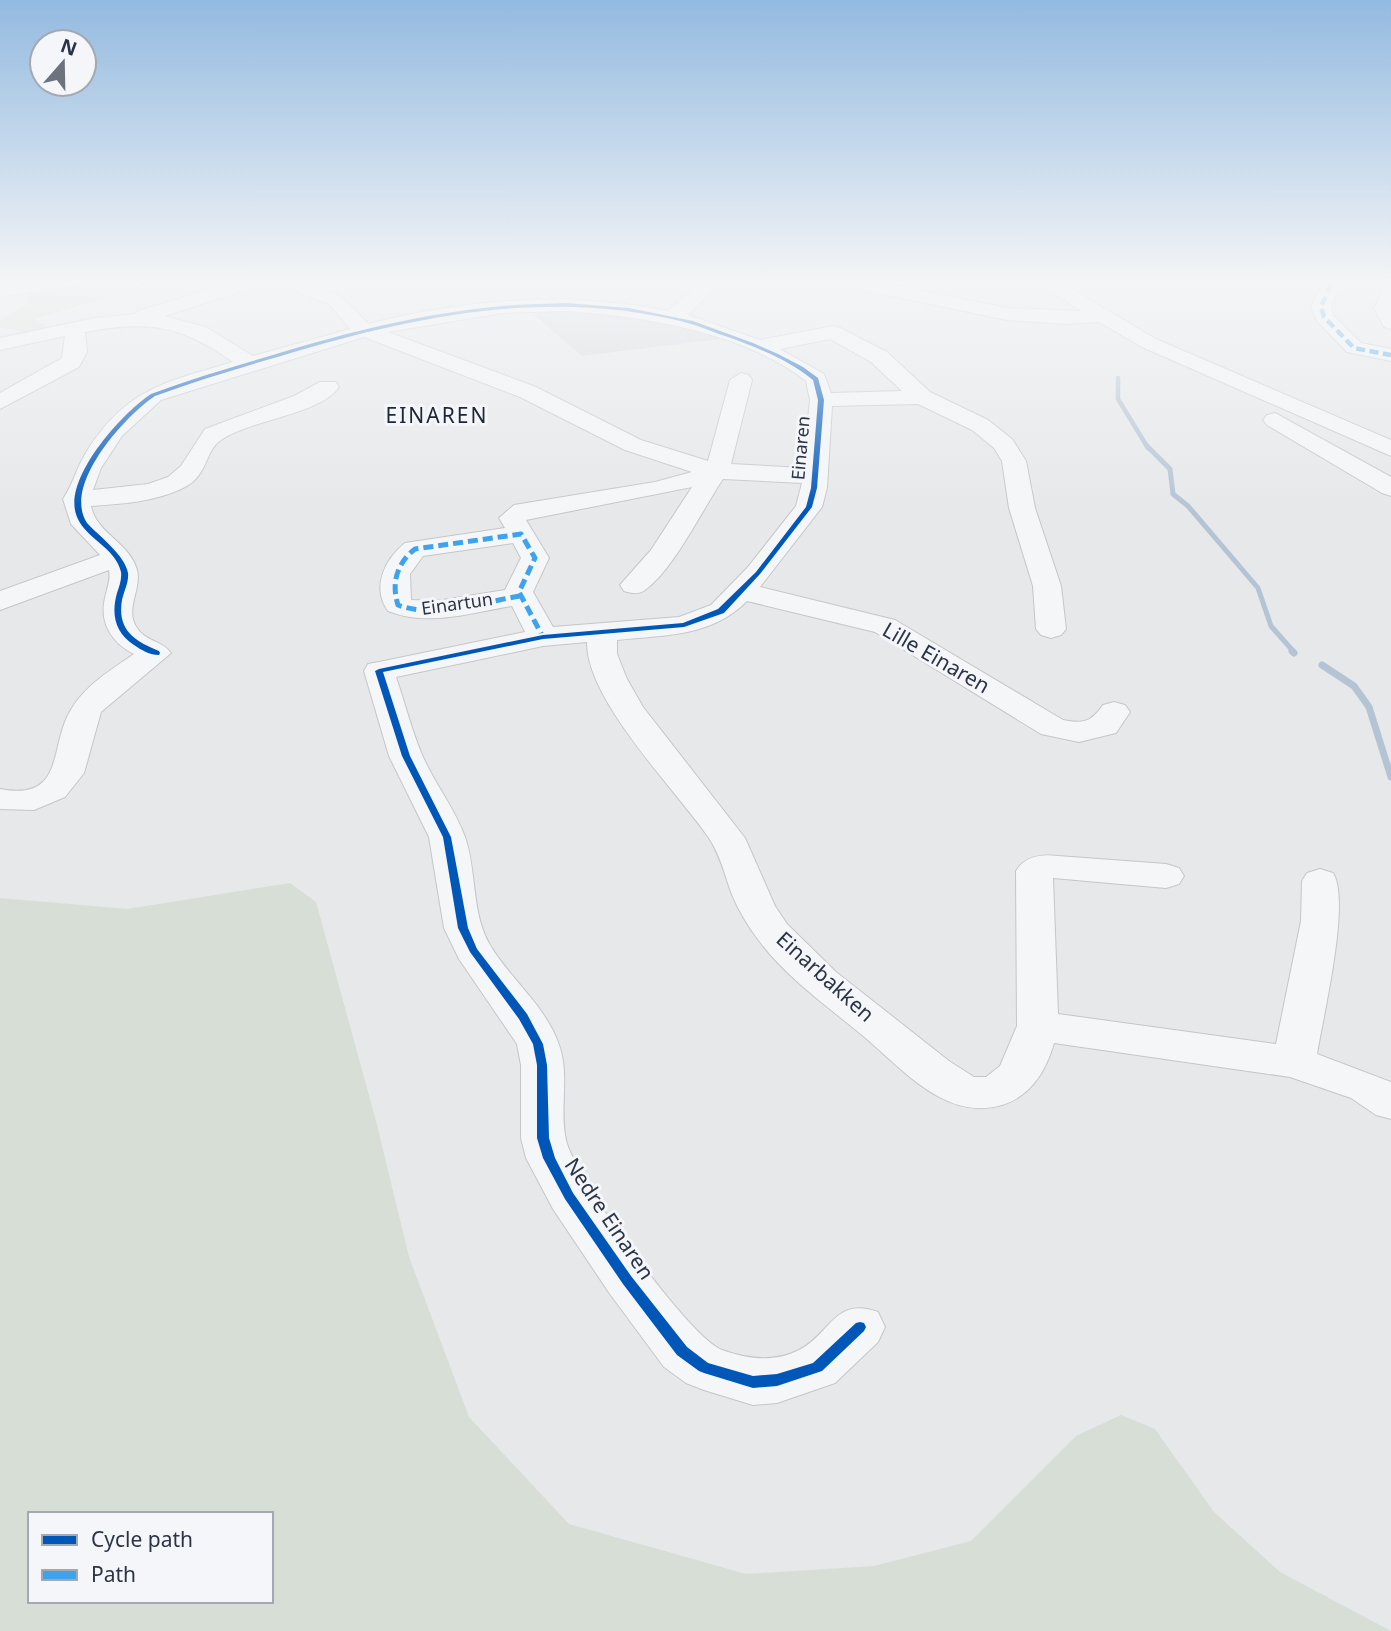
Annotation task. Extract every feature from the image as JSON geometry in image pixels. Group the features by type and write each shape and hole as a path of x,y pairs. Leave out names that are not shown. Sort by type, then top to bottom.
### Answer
{"street":[{"path":"0,402 72,360"},
{"path":"246,360 251,363"},
{"name":"Einaren","path":"76,499 85,475 125,416 138,403 163,391 260,360"},
{"path":"443,360 528,392 633,445 713,475"},
{"name":"Einaren","path":"379,671 543,637 601,634 698,622 721,611 742,591 802,519 812,497 821,400 819,386 809,373 784,360"},
{"path":"882,360 922,397 981,425 1011,453 1022,508 1047,586 1051,629"},
{"path":"1186,360 1391,449"},
{"path":"634,585 661,555 723,457 741,380"},
{"path":"0,799 25,804 38,800 57,785 68,771 81,719 89,707 107,689 156,653 135,643 119,626 117,616 124,572 116,558 79,515 76,499 131,493 173,483 187,475 203,445 214,434 302,401 328,387"},
{"path":"821,400 922,397"},
{"path":"1275,420 1391,488"},
{"path":"521,534 512,518 523,510 656,489 713,475"},
{"name":"Einaren","path":"713,475 815,476"},
{"name":"Einartun","path":"520,596 422,610 398,605 394,588 402,559 415,549 521,534 535,558 522,581 520,596 543,637"},
{"path":"0,601 116,558"},
{"name":"Lille Einaren","path":"742,591 885,626 1052,727 1068,732 1099,730 1112,719 1114,712"},
{"name":"Einarbakken","path":"601,634 600,653 639,723 665,761 728,839 761,916 806,965 929,1067 961,1090 988,1093 1009,1084 1026,1064 1038,1026 1034,872 1045,866 1166,876"},
{"name":"Nedre Einaren","path":"379,671 406,756 447,836 463,929 473,950 523,1017 538,1044 542,1065 543,1138 549,1158 569,1196 627,1280 682,1350 704,1367 753,1382 778,1380 817,1367 860,1327"},
{"path":"1294,1062 1320,921 1320,881"},
{"path":"1038,1026 1294,1062 1354,1082 1391,1103"}],"shaded area":[{"path":"290,883 316,902 376,1121 409,1257 469,1417 569,1524 746,1574 874,1566 971,1541 1076,1436 1121,1415 1155,1429 1214,1512 1280,1572 1391,1631 0,1631 0,898 127,909"}],"waterway":[{"path":"1118,378 1118,399 1148,448"},
{"path":"1147,446 1170,469 1173,494 1188,506 1258,588 1271,626 1294,652"},
{"path":"1322,665 1354,686 1369,707 1391,777"}],"marked path":[{"path":"520,596 437,610 411,610 398,605 394,590 399,567 415,549 521,534 535,558 519,592 543,637"}],"cycle path":[{"path":"156,653 138,645 121,626 117,609 124,572 116,557 80,517 77,503 81,486 100,449 113,431 141,403 153,395 260,360"},
{"path":"786,360 816,379 821,400 814,488 809,507 758,573 721,611 684,625 543,637 379,671 406,756 447,837 463,928 473,950 523,1017 538,1044 542,1065 543,1138 549,1158 569,1196 627,1280 682,1351 704,1367 753,1382 777,1380 817,1367 860,1327"}],"district":[{"name":"EINAREN","path":"437,416"}]}
